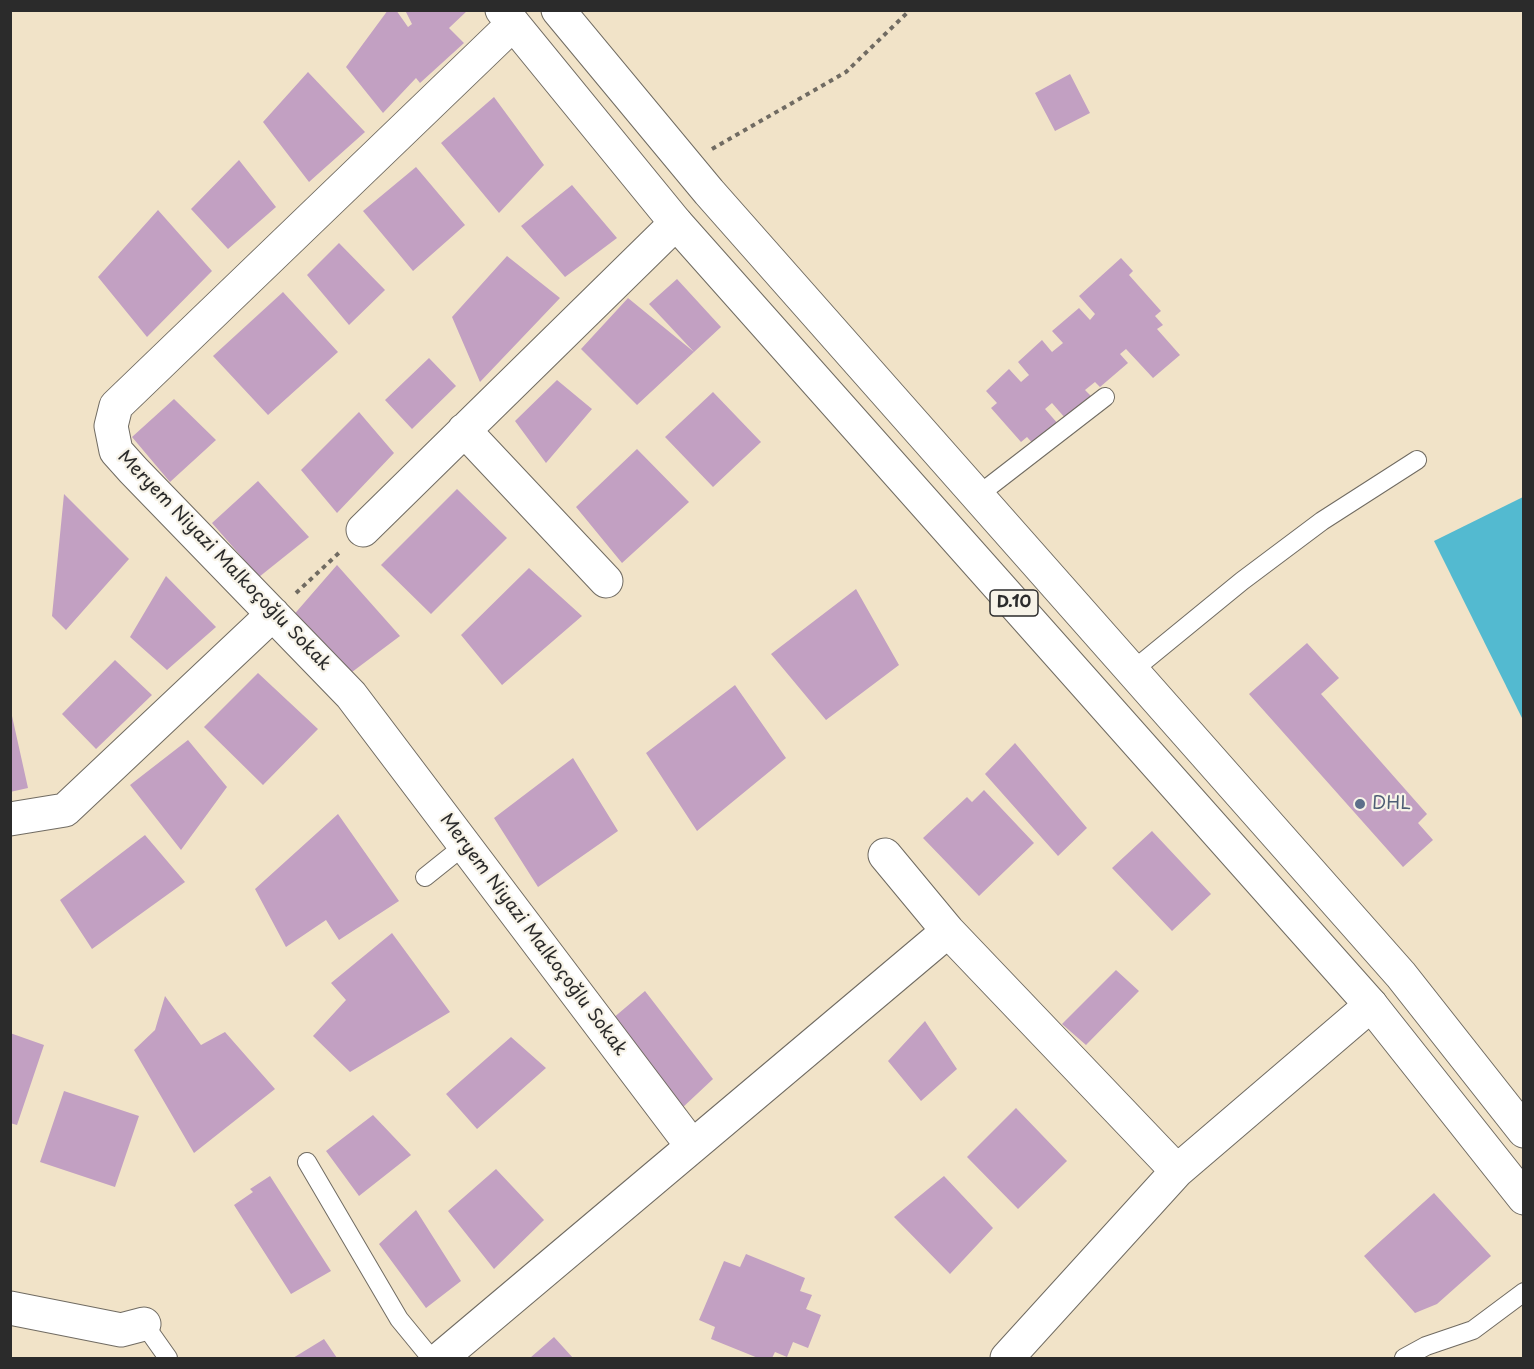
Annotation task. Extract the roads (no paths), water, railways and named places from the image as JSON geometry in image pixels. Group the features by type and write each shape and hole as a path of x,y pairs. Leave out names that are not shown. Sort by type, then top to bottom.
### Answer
{"street":[{"name":"D.10","path":"558,10 686,165 1401,975 1524,1131"},
{"name":"D.10","path":"507,17 676,223 1371,1005 1524,1198"},
{"name":"Meryem Niyazi Malkoçoğlu Sokak","path":"507,17 116,406 111,426 116,451 351,695 692,1146"},
{"path":"363,530 676,223"},
{"path":"464,430 606,581"},
{"path":"10,819 65,810 273,614"},
{"path":"885,855 948,931 1177,1171"},
{"path":"441,1359 948,931"},
{"path":"1007,1359 1177,1171 1371,1005"},
{"path":"10,1308 121,1330 144,1324"}],"lane":[{"path":"977,496 1105,398"},
{"path":"1132,672 1242,580 1322,521 1417,460"},
{"path":"424,877 465,845"},
{"path":"307,1162 399,1319 431,1359"},
{"path":"1404,1359 1426,1346 1473,1330 1524,1292"},
{"path":"144,1324 168,1359"}],"water":[{"path":"1523,497 1523,720 1434,541"}],"place":[{"name":"DHL","path":"1360,804"}]}
